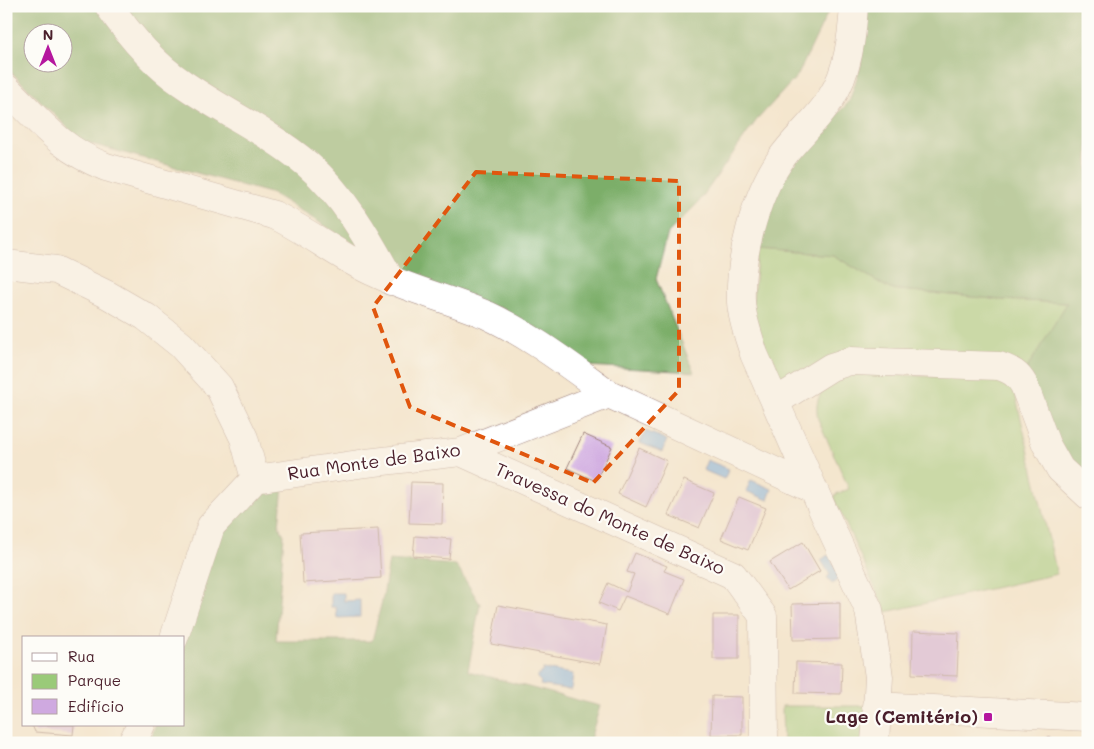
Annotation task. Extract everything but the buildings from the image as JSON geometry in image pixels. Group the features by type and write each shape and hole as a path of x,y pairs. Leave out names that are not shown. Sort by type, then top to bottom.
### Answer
{"street":[{"path":"109,6 125,29 151,58 181,83 291,151 318,174 353,217 374,248 391,281"},
{"path":"854,6 848,53 842,75 832,98 781,160 769,179 751,229 742,278 741,303 754,354 813,489 869,610 878,677 874,743"},
{"path":"8,90 45,128 69,149 86,159 114,170 274,215 296,225 370,271 391,281 460,304 508,326 609,394 813,489"},
{"path":"6,264 56,270 108,295 146,318 182,345 219,387 244,438 255,479 211,526 175,636"},
{"path":"775,402 831,367 850,361 999,366 1019,376 1046,444 1060,469 1088,494"},
{"name":"Rua Monte de Baixo","path":"255,479 461,452 609,394"},
{"name":"Travessa do Monte de Baixo","path":"461,452 733,575 763,616 764,743"},
{"path":"876,706 1088,717"},
{"path":"132,743 140,726"}],"highlighted area":[{"path":"476,172 679,181 679,390 593,483 410,407 373,307"}],"green space":[{"path":"6,6 831,6 798,75 756,121 698,203 668,233 656,279 694,372 587,366 407,276 273,194 81,141 6,67"},
{"path":"864,6 1088,6 1088,486 1069,468 1026,370 1067,303 1003,300 890,289 833,255 758,249 773,190 813,138 849,102 861,65"},
{"path":"758,249 833,255 890,289 1003,300 1068,303 1026,370 1007,360 781,380 776,378 752,309"},
{"path":"855,373 1012,380 1057,574 886,612 834,498 836,494 849,489 818,419 817,409 820,394 831,383"},
{"path":"283,487 279,526 284,535 276,641 372,641 383,597 389,560 456,565 480,604 468,671 600,706 589,743 150,743 155,726 185,726 185,636 215,528 256,493"},
{"path":"782,706 867,706 865,743 783,743"}],"water":[{"path":"646,431 667,440 662,452 640,443"},
{"path":"707,460 729,469 724,479 703,470"},
{"path":"751,480 772,489 768,500 746,491"},
{"path":"828,555 842,577 832,584 827,577 830,575 821,560"},
{"path":"331,593 344,593 344,601 360,600 360,617 337,618 336,607 331,607"},
{"path":"543,669 573,674 571,690 540,685 541,682 537,676"}],"place":[{"name":"Lage (Cemitério)","path":"988,717"}]}
